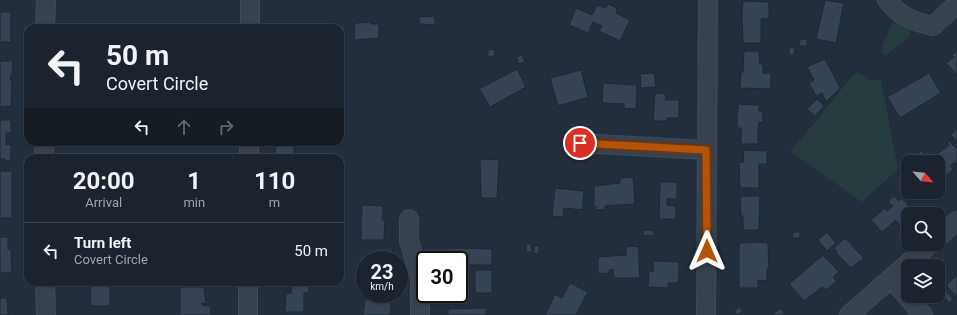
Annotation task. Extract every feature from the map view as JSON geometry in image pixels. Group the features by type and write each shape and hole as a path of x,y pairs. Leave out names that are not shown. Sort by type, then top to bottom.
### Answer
{"street":[{"path":"46,0 46,24"},
{"path":"250,0 250,24"},
{"path":"706,315 708,0"},
{"path":"887,0 893,8 915,22 933,26 957,4"},
{"path":"580,143 706,150"},
{"path":"409,219 409,241 420,277 420,315"},
{"path":"945,231 957,221"},
{"path":"849,315 922,251"},
{"path":"891,278 923,315"},
{"path":"44,286 46,315"},
{"path":"248,286 248,315"}],"green space":[{"path":"893,23 905,26 909,30 910,36 886,55 882,53 882,47 891,24"},
{"path":"858,72 869,80 881,80 898,169 862,202 790,151 852,76"}],"building":[{"path":"825,0 844,3 836,43 816,39"},
{"path":"743,1 769,2 769,18 761,19 761,43 743,43"},
{"path":"608,4 617,8 616,13 630,20 620,41 599,31 602,26 593,22 588,33 569,25 576,8 592,15 597,5 606,8"},
{"path":"0,12 11,12 11,42 0,42"},
{"path":"435,16 435,25 419,24 419,17"},
{"path":"372,22 371,24 379,24 379,38 354,40 355,23"},
{"path":"807,39 807,46 799,46 800,40"},
{"path":"789,47 795,47 794,55 789,55"},
{"path":"495,49 494,56 488,57 488,50"},
{"path":"744,51 759,51 760,64 763,64 763,73 771,73 771,89 740,88 741,72 743,72"},
{"path":"957,51 957,75 946,63 954,57 952,55"},
{"path":"522,55 525,62 519,64 516,57"},
{"path":"825,59 840,88 827,101 822,93 816,96 809,83 814,80 807,67"},
{"path":"0,61 13,61 10,80 12,80 11,106 0,107"},
{"path":"517,69 526,87 490,107 479,89"},
{"path":"581,70 588,97 558,106 550,78"},
{"path":"654,73 656,87 641,88 640,74"},
{"path":"929,73 941,93 900,118 887,97"},
{"path":"603,83 637,85 636,109 624,108 624,104 602,103"},
{"path":"655,93 666,94 665,100 679,100 679,118 667,118 666,121 653,121"},
{"path":"817,99 824,106 815,116 807,109"},
{"path":"738,104 759,105 759,111 763,112 763,122 759,122 758,144 741,144 741,128 737,128"},
{"path":"0,120 11,120 11,133 6,133 6,145 11,144 11,160 5,161 5,159 0,159"},
{"path":"957,128 957,142 951,135"},
{"path":"949,141 957,149 957,165 955,162 950,166 953,169 947,175 945,172 945,155 936,155 949,145 947,142"},
{"path":"276,146 294,146 294,154 275,154"},
{"path":"743,150 767,151 767,164 759,164 759,188 740,188 739,162 744,162"},
{"path":"921,151 924,155 916,155"},
{"path":"480,159 499,160 497,198 481,198"},
{"path":"0,171 12,171 12,218 0,218"},
{"path":"633,177 635,204 605,206 605,209 596,210 596,207 594,207 594,186 620,183 620,178"},
{"path":"660,182 677,182 677,199 667,199 667,205 676,206 676,219 659,219"},
{"path":"555,188 584,191 582,210 564,208 563,217 552,216"},
{"path":"740,196 760,196 759,230 743,230 743,216 741,216"},
{"path":"894,196 899,201 903,199 910,207 901,207 901,227 896,220 882,232 871,220 885,208 887,211 893,206 888,201"},
{"path":"362,205 383,206 382,220 385,220 384,240 361,240"},
{"path":"643,230 653,230 654,236 643,235"},
{"path":"793,232 800,232 800,238 792,238"},
{"path":"827,232 836,243 827,251 818,240"},
{"path":"0,237 8,237 8,249 11,249 12,273 0,273"},
{"path":"845,238 864,258 851,268 836,253 837,252 834,248"},
{"path":"739,243 768,243 769,269 767,269 767,281 758,280 758,288 739,288"},
{"path":"526,244 531,244 532,252 526,252"},
{"path":"539,245 539,254 534,253 534,246"},
{"path":"638,246 640,278 614,278 613,269 609,270 609,273 598,274 598,257 626,255 626,247"},
{"path":"448,248 492,249 492,265 470,265 470,275 468,275 468,251 448,251"},
{"path":"823,255 839,272 833,277 837,281 826,290 822,287 804,301 789,284"},
{"path":"653,261 679,262 678,283 668,283 668,288 648,287 649,271 653,272"},
{"path":"475,270 492,270 492,293 475,293"},
{"path":"957,275 957,297 946,285"},
{"path":"570,283 588,292 576,315 545,315 555,294 562,298"},
{"path":"90,286 110,286 110,306 91,306"},
{"path":"292,286 309,286 309,293 304,293 304,312 285,312 286,294 291,293"},
{"path":"180,287 204,287 206,304 202,303 202,305 210,306 211,315 180,315"},
{"path":"947,292 953,299 949,303 945,298 945,294"},
{"path":"0,298 7,298 8,315 0,315"},
{"path":"364,303 391,303 390,315 363,315"},
{"path":"739,307 743,311 737,315 734,311"},
{"path":"486,308 486,315 448,315 448,309"},
{"path":"780,308 786,315 772,315"}],"route":[{"path":"580,143 706,150 707,251"}]}
